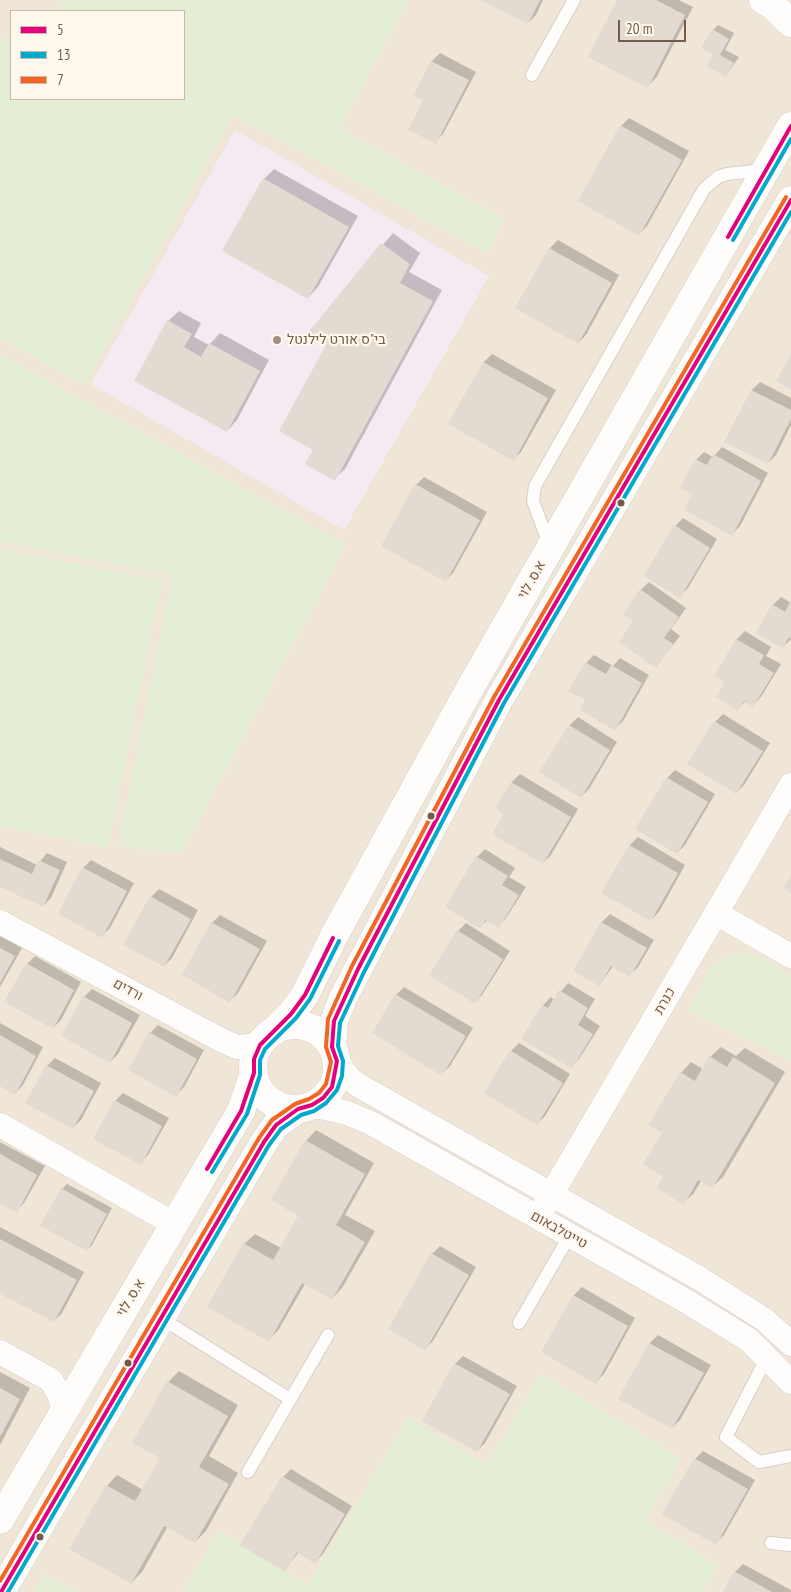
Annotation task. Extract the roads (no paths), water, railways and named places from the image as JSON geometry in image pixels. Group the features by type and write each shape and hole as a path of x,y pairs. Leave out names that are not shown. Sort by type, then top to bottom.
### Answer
{"main road":[{"path":"763,0 772,5 791,23"},
{"name":"א.ס. לוי","path":"266,1038 291,1014 305,995 335,934 455,716 791,126"},
{"path":"1,1592 264,1142 276,1125 323,1098 332,1087 336,1075 334,1021 343,998 499,700 791,200"},
{"path":"305,1107 274,1103 264,1095 254,1073 254,1058 266,1038 285,1026 299,1025 312,1029 324,1036 334,1054"},
{"name":"א.ס. לוי","path":"0,1520 241,1111 254,1073"}],"street":[{"name":"כנרת","path":"538,1217 791,785"},
{"path":"716,913 791,956"},
{"name":"ורדים","path":"0,922 237,1047 266,1038"},
{"name":"טייטלבאום","path":"334,1054 348,1077 358,1085 734,1300 765,1320 791,1344"},
{"name":"טייטלבאום","path":"305,1107 347,1113 371,1123 538,1217 749,1340 791,1382"},
{"path":"0,1125 174,1224"},
{"path":"0,1352 51,1380 59,1394 64,1411"}],"lane":[{"path":"532,75 574,0"},
{"path":"550,548 532,501 535,486 704,189 718,177 727,174 756,171 770,163"},
{"path":"519,1323 570,1236"},
{"path":"161,1318 290,1399"},
{"path":"248,1472 328,1334"},
{"path":"767,1357 726,1437 760,1462 791,1456"},
{"path":"771,1542 791,1545"}],"place":[{"name":"בי\"ס אורט לילנטל","path":"277,340"}]}
